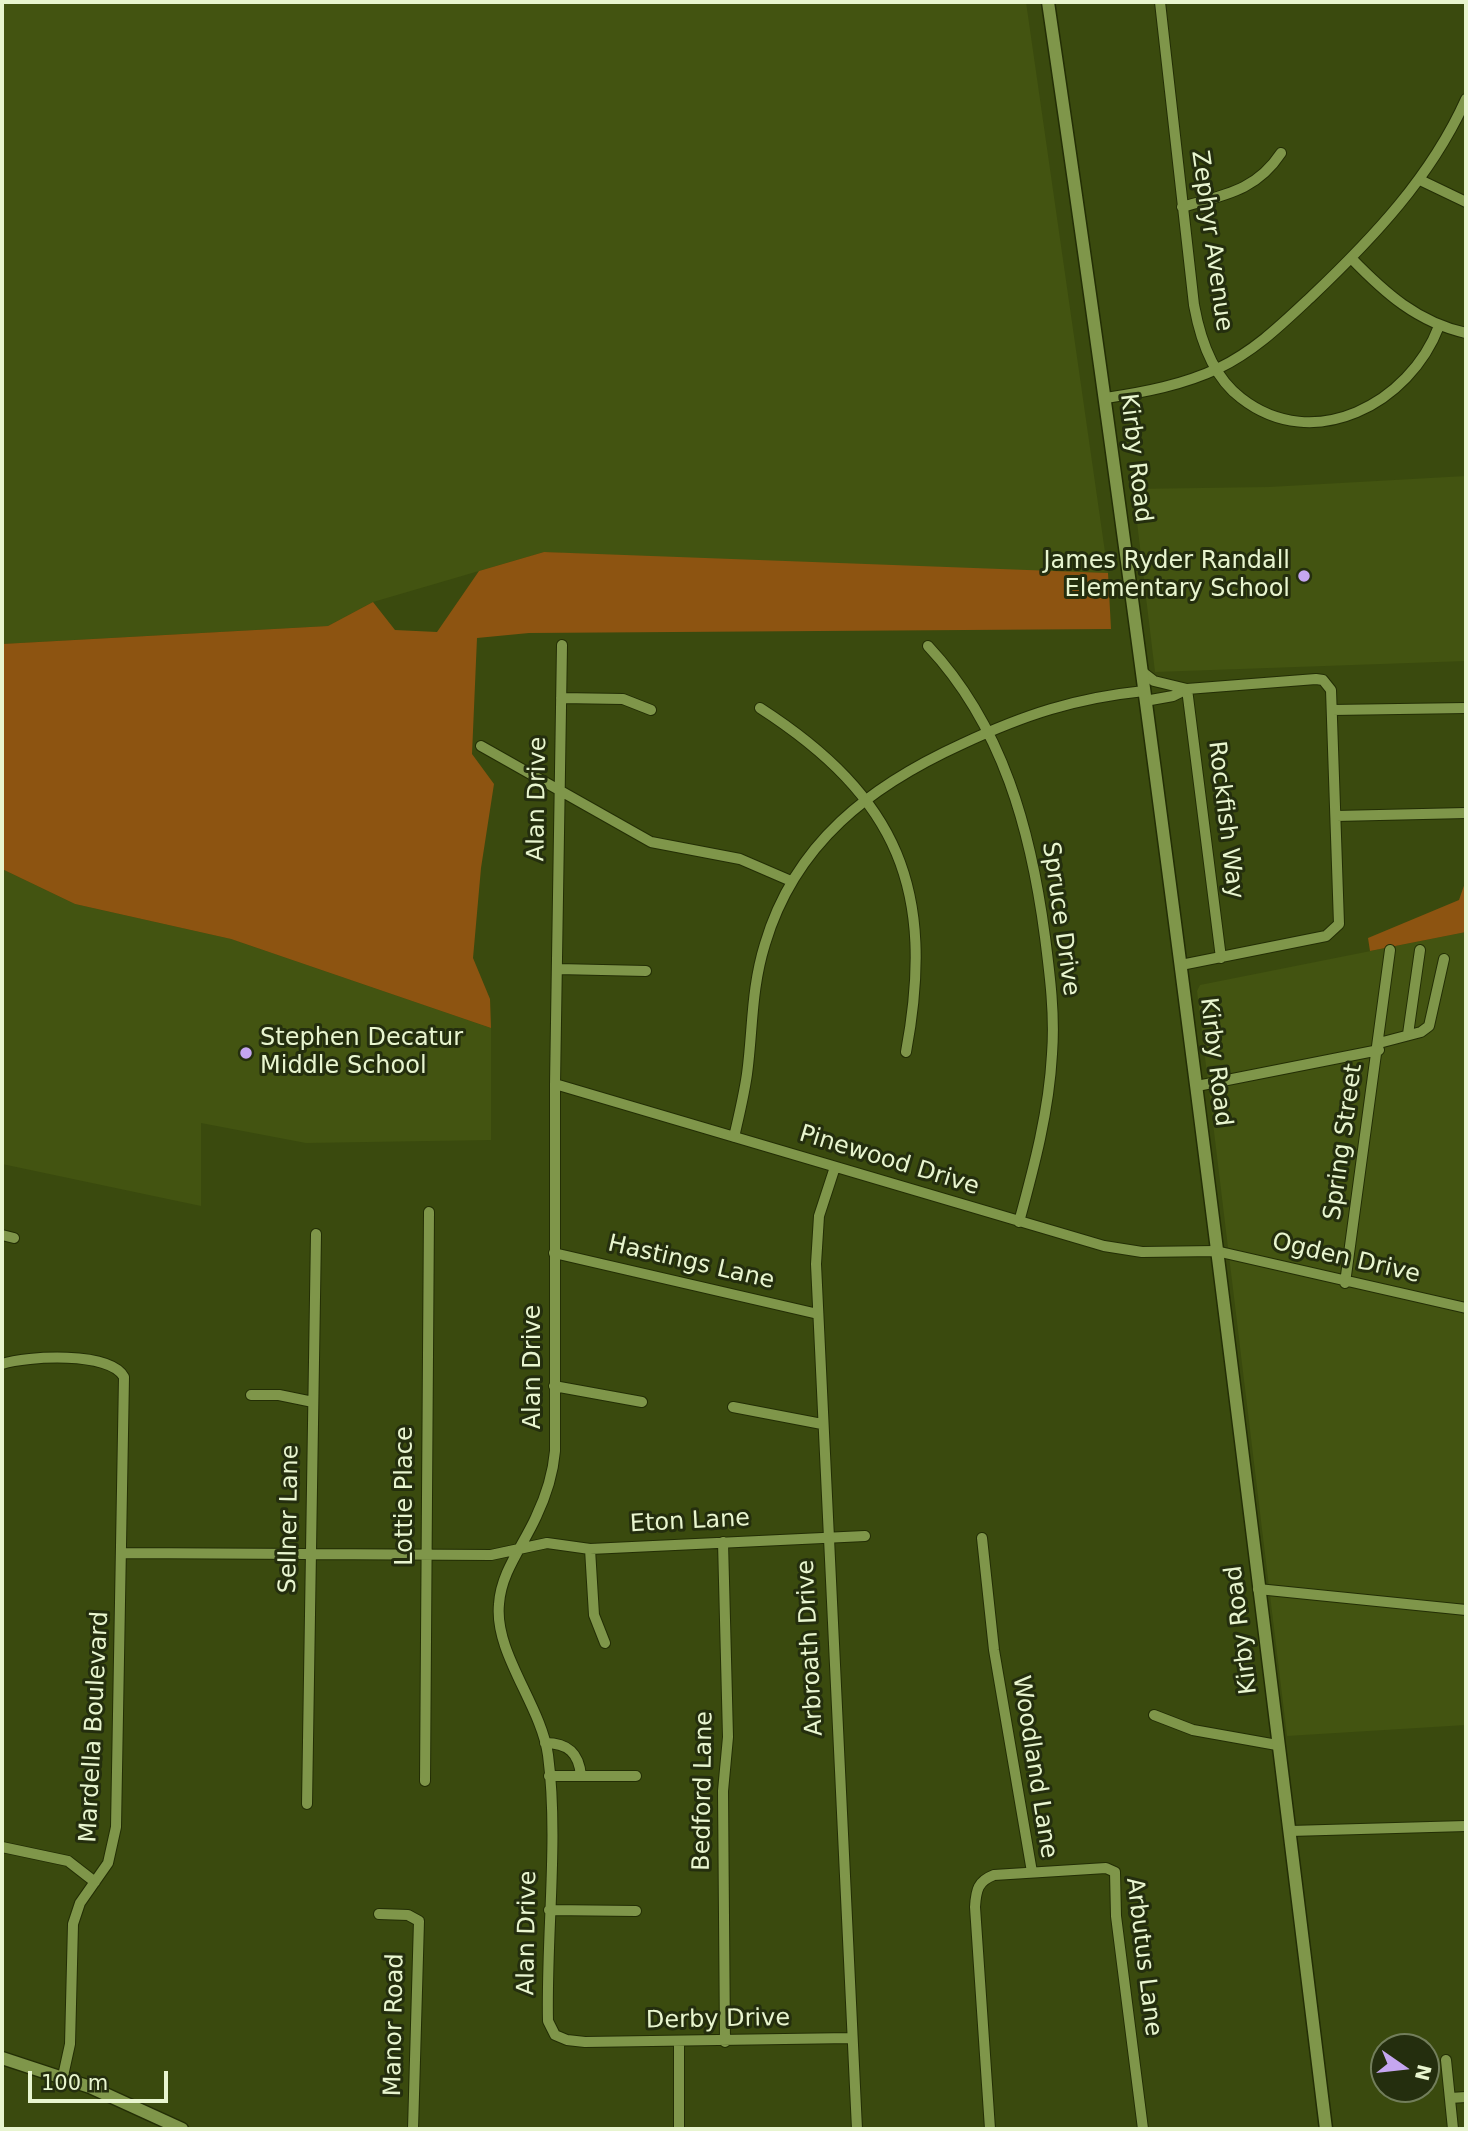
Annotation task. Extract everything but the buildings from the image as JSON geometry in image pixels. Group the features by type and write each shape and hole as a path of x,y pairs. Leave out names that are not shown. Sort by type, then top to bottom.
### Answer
{"main road":[{"name":"Kirby Road","path":"1048,2 1106,398 1197,1086 1326,2129"},
{"path":"2,2058 63,2076 182,2129"}],"street":[{"name":"Zephyr Avenue","path":"1160,2 1197,321 1205,347 1234,392 1260,410 1292,419 1333,421 1367,409 1399,387 1428,350 1439,326"},
{"path":"1106,398 1170,386 1218,368 1269,335 1351,258 1420,180 1466,99"},
{"path":"1182,207 1249,185 1269,172 1281,153"},
{"path":"1420,180 1466,202"},
{"path":"1351,258 1400,304 1439,326 1466,333"},
{"name":"Alan Drive","path":"562,645 555,1084 555,1451 552,1472 537,1516 505,1576 498,1615 545,1743 550,1776 548,2021 551,2031 559,2037 585,2042"},
{"name":"Spruce Drive","path":"928,646 966,691 988,731 1028,838 1036,877 1052,1000 1052,1054 1048,1096 1019,1222"},
{"path":"1141,671 1154,681 1187,689 1316,679 1322,680 1331,690 1339,923 1336,930 1326,936 1181,965"},
{"path":"734,1137 747,1076 756,977 770,929 791,881 820,843 863,799 910,769 988,731 1060,704 1172,696 1187,689"},
{"name":"Rockfish Way","path":"1187,689 1221,958"},
{"path":"561,698 623,699 651,710"},
{"path":"760,708 815,747 863,799 895,846 910,894 916,959 906,1052"},
{"path":"1332,710 1466,708"},
{"path":"481,746 651,842 740,859 791,881"},
{"path":"1336,816 1466,813"},
{"name":"Spring Street","path":"1345,1283 1390,950"},
{"path":"1408,1034 1420,950"},
{"path":"1197,1086 1379,1046 1425,1030 1429,1026 1444,959"},
{"path":"558,969 646,971"},
{"name":"Pinewood Drive","path":"555,1084 1019,1222 1120,1249 1216,1251"},
{"name":"Arbroath Drive","path":"835,1167 817,1227 818,1314 857,2129"},
{"name":"Lottie Place","path":"425,1781 429,1212"},
{"name":"Sellner Lane","path":"307,1804 316,1234"},
{"path":"2,1235 14,1238"},
{"name":"Ogden Drive","path":"1216,1251 1345,1283 1466,1308"},
{"name":"Hastings Lane","path":"554,1253 818,1314"},
{"name":"Mardella Boulevard","path":"2,1364 44,1358 108,1364 124,1377 123,1553 116,1826 108,1863 80,1903 73,1924 70,2044 63,2076"},
{"path":"554,1386 642,1402"},
{"path":"251,1395 279,1395 313,1402"},
{"path":"733,1407 822,1424"},
{"name":"Eton Lane","path":"123,1553 491,1555 547,1544 590,1549 865,1536"},
{"name":"Woodland Lane","path":"982,1538 994,1650 1032,1872 985,1878 975,1895 990,2129"},
{"name":"Bedford Lane","path":"723,1542 728,1737 723,1791 725,2042"},
{"path":"590,1549 594,1615 605,1643"},
{"path":"1258,1589 1466,1610"},
{"path":"1154,1715 1193,1730 1277,1745"},
{"path":"545,1743 570,1748 579,1760 581,1776"},
{"path":"550,1776 636,1776"},
{"path":"1290,1831 1466,1826"},
{"path":"2,1847 68,1861 95,1882"},
{"name":"Arbutus Lane","path":"1032,1872 1105,1868 1115,1872 1121,1954 1143,2129"},
{"path":"549,1910 636,1911"},
{"name":"Manor Road","path":"380,1914 408,1915 419,1921 412,2129"},
{"name":"Derby Drive","path":"585,2042 678,2043 851,2038"},
{"path":"678,2043 679,2129"},
{"path":"1446,2060 1453,2129"},
{"path":"1450,2098 1466,2096"}],"shaded area":[{"path":"2,2 1026,2 1108,573 793,565 544,552 373,602 328,626 2,644"},
{"name":"James Ryder Randall Elementary School","path":"1466,476 1466,661 1155,672 1133,489 1269,487"},
{"path":"544,552 1108,573 1111,629 529,633 477,638 472,754 494,784 481,868 473,958 490,999 491,1028 231,939 75,904 2,869 2,644 328,626 373,602 395,630 437,632 479,571"},
{"name":"Stephen Decatur Middle School","path":"2,869 75,904 231,939 491,1028 491,1140 306,1143 201,1123 201,1206 2,1164"},
{"path":"1466,880 1466,932 1370,951 1368,938 1459,900"},
{"path":"1466,932 1466,1725 1287,1736 1197,991 1200,985"}],"place":[{"name":"James Ryder Randall Elementary School","path":"1304,576"},
{"name":"Stephen Decatur Middle School","path":"246,1053"}]}
